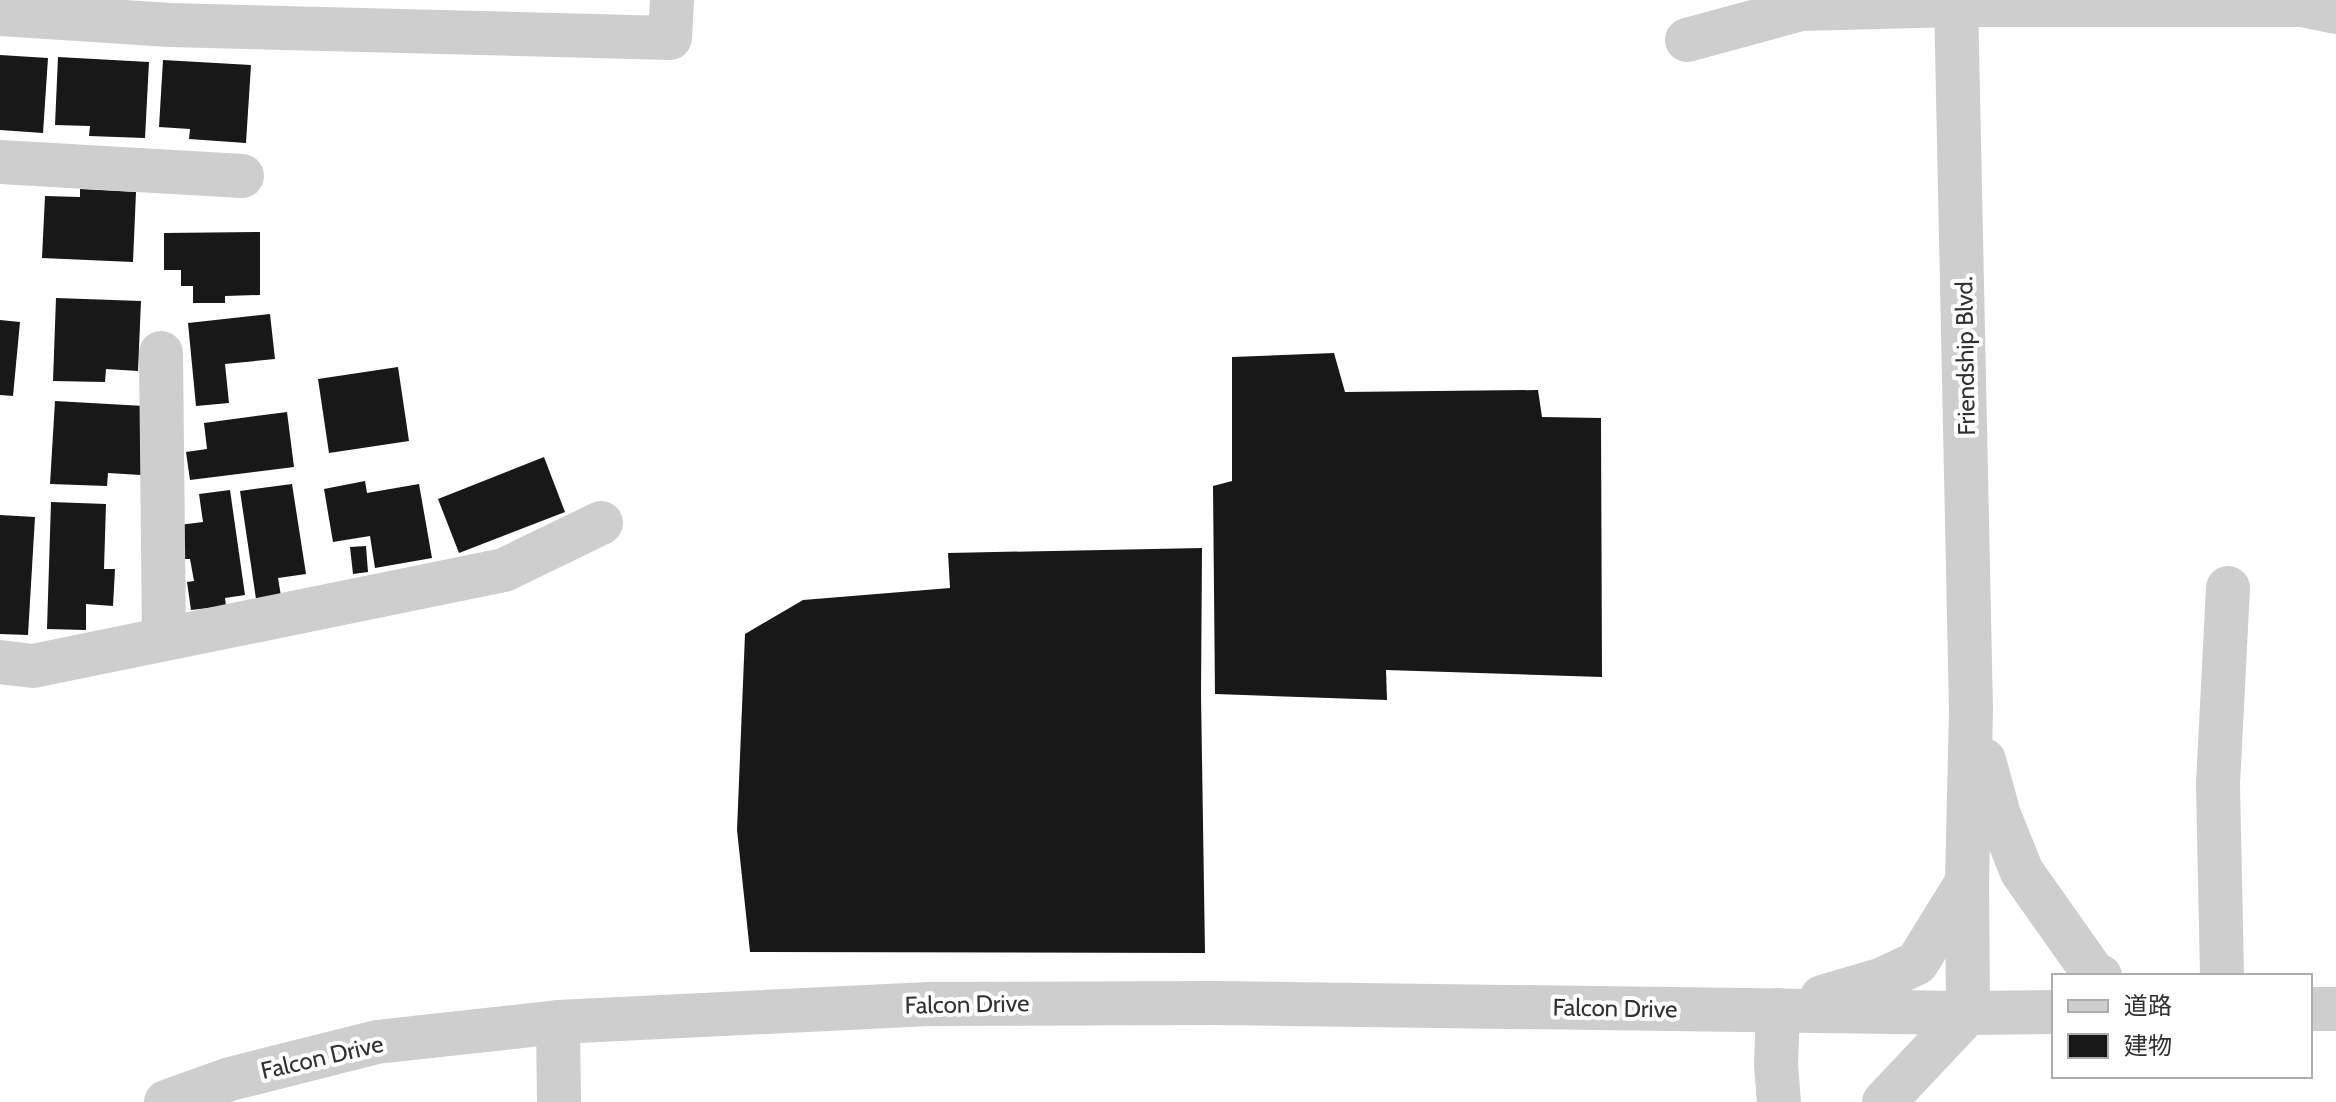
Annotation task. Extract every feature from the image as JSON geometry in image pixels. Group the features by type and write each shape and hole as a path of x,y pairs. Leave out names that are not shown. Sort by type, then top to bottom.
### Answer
{"street":[{"path":"0,14 174,12 670,38 672,0"},
{"path":"1687,40 1801,9 1956,3 2302,5 2336,12"},
{"name":"Friendship Blvd.","path":"1956,3 1971,711 1968,1013"},
{"path":"0,162 242,176"},
{"path":"161,353 164,639"},
{"path":"0,662 33,666 504,570 601,523"},
{"path":"2222,974 2218,784 2228,588"},
{"name":"Friendship Blvd.","path":"1971,711 1999,815 2022,872 2094,974"},
{"path":"1779,1102 1776,1065 1778,1010 1883,979 1917,963 1967,882"},
{"name":"Falcon Drive","path":"166,1102 230,1079 377,1042 558,1022 929,1004 1243,1003 1968,1013"},
{"path":"2312,1009 2336,1009"},
{"path":"1884,1102 1968,1013 2052,1012"},
{"path":"558,1022 559,1102"}],"building":[{"path":"0,55 48,58 43,133 0,130"},
{"path":"58,57 149,62 145,138 89,136 90,126 55,125"},
{"path":"163,60 251,65 246,143 189,139 190,129 159,127"},
{"path":"80,189 136,192 133,262 42,258 45,196 80,197"},
{"path":"260,232 260,295 225,296 225,303 193,303 193,286 181,286 181,270 164,270 164,233"},
{"path":"56,298 141,301 138,371 106,369 105,382 53,381"},
{"path":"270,314 275,359 225,364 229,403 196,406 188,323"},
{"path":"0,320 20,322 13,396 0,395"},
{"path":"1334,353 1345,392 1538,390 1542,417 1601,418 1602,677 1386,670 1387,700 1215,694 1213,486 1232,481 1232,357"},
{"path":"398,367 409,441 329,453 318,379"},
{"path":"55,401 144,406 141,475 108,473 107,486 50,484"},
{"path":"287,412 294,467 190,480 186,452 207,449 204,423"},
{"path":"544,457 565,512 459,553 438,499"},
{"path":"365,481 367,493 419,484 432,558 375,568 370,536 333,542 324,489"},
{"path":"292,484 306,574 278,578 281,596 256,599 240,491"},
{"path":"230,490 245,595 225,598 226,606 191,610 187,582 194,581 190,559 184,559 179,525 203,522 199,494"},
{"path":"51,502 106,504 104,569 115,569 113,606 86,604 86,630 47,629"},
{"path":"0,515 35,517 28,635 0,634"},
{"path":"366,546 368,572 353,574 350,547"},
{"path":"1202,548 1205,953 750,952 737,830 745,634 803,600 950,588 948,553"}]}
